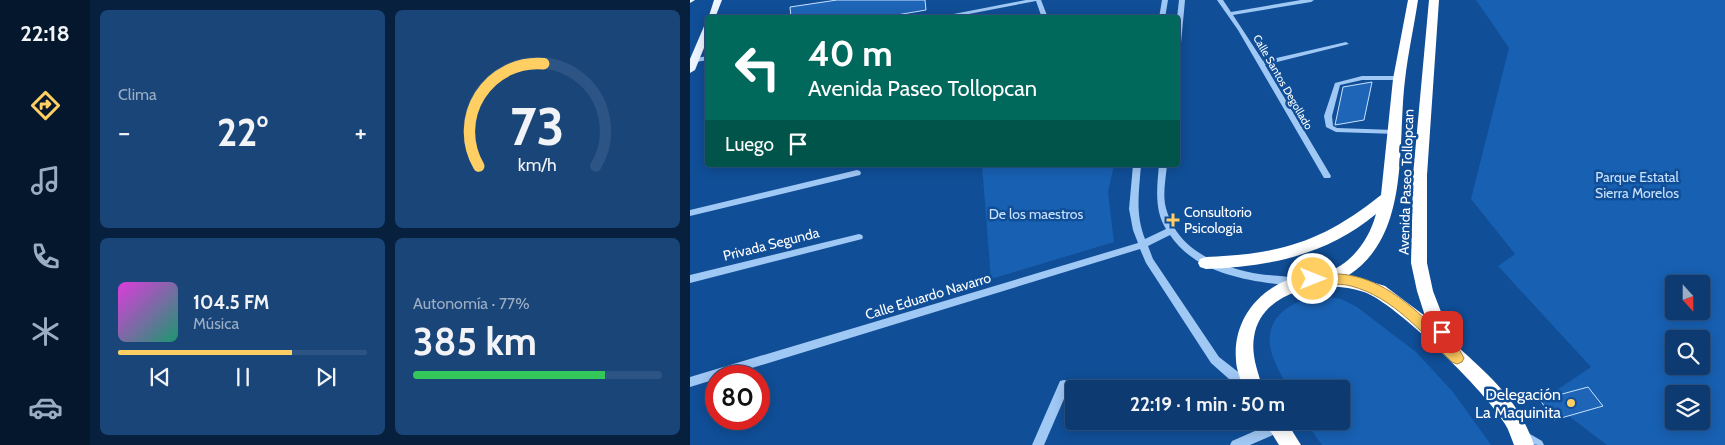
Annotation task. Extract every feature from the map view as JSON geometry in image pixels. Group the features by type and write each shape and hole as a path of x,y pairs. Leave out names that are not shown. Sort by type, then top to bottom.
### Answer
{"highway":[{"name":"Avenida Paseo Tollopcan","path":"1330,278 1349,268 1372,243 1380,226 1388,197 1399,78 1412,0"},
{"name":"Avenida Paseo Tollopcan","path":"1434,0 1420,175 1419,263 1425,291 1436,319 1457,358"},
{"path":"1206,263 1260,260 1319,244 1350,227 1388,197"},
{"path":"1251,380 1244,355 1246,332 1252,318 1270,296 1296,282 1330,278 1368,286 1387,295 1404,308 1492,392 1512,418 1522,440"},
{"path":"1280,430 1291,445"}],"main road":[{"path":"712,15 718,0"},
{"path":"690,70 705,33"}],"street":[{"path":"967,15 1025,1 1037,0 1044,15"},
{"path":"1162,15 1165,0"},
{"path":"1180,22 1182,0"},
{"name":"Calle Santos Degollado","path":"1220,0 1327,176"},
{"path":"1230,14 1311,0"},
{"path":"1260,64 1346,44"},
{"path":"692,61 705,59"},
{"path":"1394,132 1336,130 1330,127 1328,116 1337,84 1362,78 1399,78"},
{"path":"1137,167 1133,209 1142,246 1215,360 1241,380"},
{"path":"1164,167 1161,203 1172,230 1182,244 1206,263 1233,274 1259,279 1296,282"},
{"path":"690,213 858,173"},
{"name":"Calle Eduardo Navarro","path":"690,382 1142,246 1172,230"},
{"name":"Privada Segunda","path":"690,279 859,237"},
{"path":"1038,445 1064,385"},
{"path":"1236,445 1265,430"},
{"path":"1522,440 1538,445"}],"green space":[{"name":"Parque Estatal Sierra Morelos","path":"1476,0 1725,0 1725,445 1607,445 1545,398 1591,367 1498,266 1515,254 1471,199 1509,48"},
{"name":"De los maestros","path":"982,167 1114,167 1108,192 1114,242 991,279"},
{"path":"1323,296 1341,299 1357,307 1416,352 1453,392 1491,445 1322,445 1311,430 1350,430 1350,380 1284,380 1270,346 1270,334 1278,316 1293,304"}],"building":[{"path":"837,0 925,0 926,10 897,15 791,15 790,7"},
{"path":"1372,82 1364,120 1335,125 1343,87"},
{"name":"Delegación La Maquinita","path":"1588,387 1603,406 1554,420 1540,400"}],"place":[{"name":"Consultorio Psicologia","path":"1173,220"},
{"name":"Delegación La Maquinita","path":"1571,403"}],"route":[{"path":"1313,279 1348,280 1368,286 1387,295 1404,308 1457,358 1442,332"}]}
